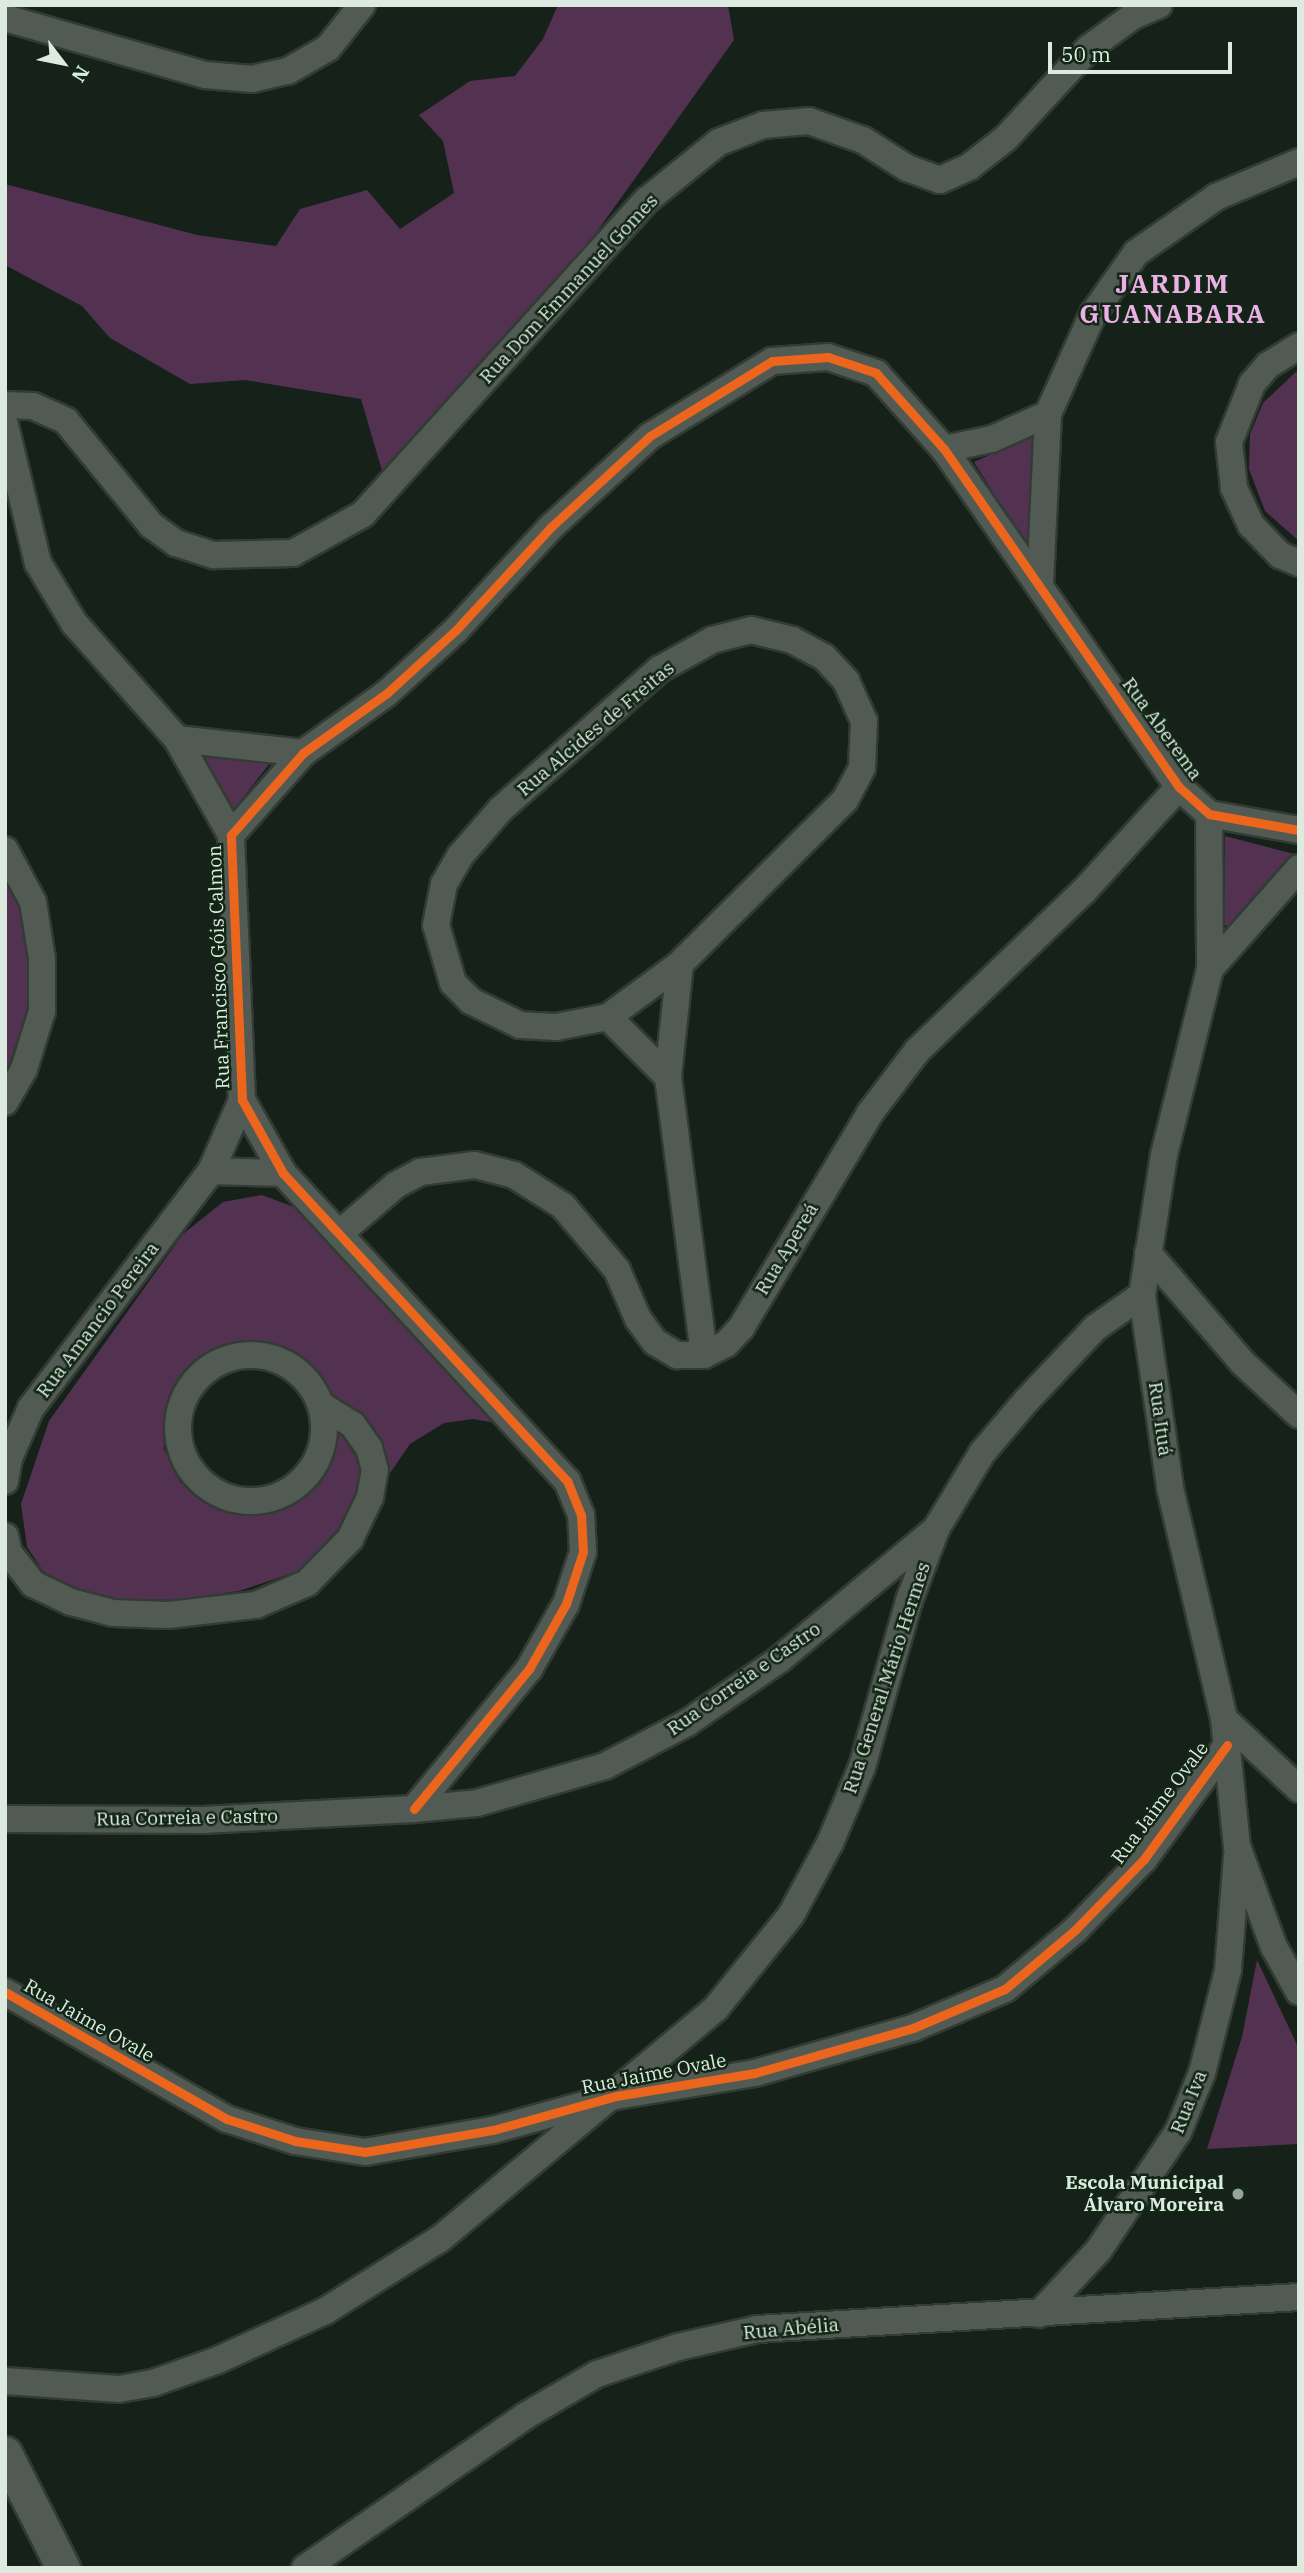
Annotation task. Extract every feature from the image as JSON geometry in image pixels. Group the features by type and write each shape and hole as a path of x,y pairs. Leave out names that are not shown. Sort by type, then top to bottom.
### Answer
{"street":[{"path":"5,18 205,75 252,79 288,71 328,48 362,5"},
{"name":"Rua Dom Emmanuel Gomes","path":"5,405 33,406 66,421 151,524 176,543 214,555 293,553 363,514 647,200 719,142 763,125 809,121 863,140 907,168 940,180 969,167 1006,138 1089,48 1133,16 1159,5"},
{"path":"1040,585 1048,414 1093,314 1136,253 1216,197 1299,162"},
{"path":"1299,346 1268,365 1252,384 1229,442 1234,488 1251,525 1280,555 1299,563"},
{"name":"Rua Francisco Góis Calmon","path":"414,1809 529,1669 566,1605 583,1552 581,1515 567,1481 341,1232 283,1173 242,1100 231,835 303,753 387,693 456,629 551,527 650,436 772,361 828,357 876,373 944,449 1040,585"},
{"path":"944,449 992,439 1048,414"},
{"path":"5,425 38,563 74,623 177,739 231,835"},
{"name":"Rua Aberema","path":"1040,585 1179,786 1209,814"},
{"name":"Rua Alcides de Freitas","path":"751,630 792,640 824,657 846,681 864,720 862,768 845,800 680,964 608,1017 556,1027 520,1026 471,1001 453,984 441,951 436,925 444,884 460,856 501,809 660,670 712,640 751,630"},
{"path":"177,739 303,753"},
{"name":"Rua Apereá","path":"704,1355 726,1344 741,1328 870,1113 917,1051 1084,891 1179,786"},
{"path":"1210,969 1209,814 1299,830"},
{"path":"5,850 33,902 42,972 42,1011 24,1069 5,1102"},
{"name":"Rua Ituá","path":"1299,868 1210,969 1164,1155 1142,1295 1170,1488 1225,1732 1237,1846 1274,1947 1299,1992"},
{"path":"341,1232 396,1185 420,1172 475,1165 513,1175 563,1206 617,1270 638,1319 655,1342 677,1355 704,1355 668,1077 680,964"},
{"path":"608,1017 668,1077"},
{"name":"Rua Amancio Pereira","path":"5,1481 9,1458 31,1408 211,1171 242,1100"},
{"path":"211,1171 283,1173"},
{"path":"1148,1253 1243,1363 1299,1415"},
{"name":"Rua Correia e Castro","path":"5,1819 203,1820 414,1809 477,1803 605,1766 687,1723 780,1659 936,1529 982,1453 1027,1400 1095,1328 1142,1295"},
{"path":"5,1536 9,1553 33,1584 71,1602 113,1613 168,1615 256,1605 307,1583 350,1539 370,1497 375,1471 369,1448 353,1425 322,1406 310,1383 291,1365 256,1353 230,1356 201,1373 185,1393 176,1428 181,1453 200,1482 222,1496 247,1502 273,1498 300,1482 316,1462 324,1437 322,1406"},
{"name":"Rua General Mário Hermes","path":"5,2381 119,2389 153,2383 218,2360 325,2311 440,2239 616,2096 716,2008 791,1915 830,1843 862,1767 909,1601 936,1529"},
{"path":"1225,1732 1299,1789"},
{"name":"Rua Jaime Ovale","path":"5,1992 227,2119 295,2141 365,2152 493,2130 616,2096 755,2073 913,2028 1005,1989 1075,1930 1144,1859 1225,1732"},
{"name":"Rua Iva","path":"1039,2314 1098,2250 1178,2133 1202,2073 1228,1970 1237,1846"},
{"name":"Rua Abélia","path":"305,2568 525,2416 597,2374 678,2347 757,2329 1299,2297"},
{"path":"5,2453 63,2568"}],"shaded area":[{"path":"558,5 728,5 734,40 573,265 385,481 361,399 245,380 190,384 110,338 82,306 5,265 5,184 197,235 276,246 300,209 367,190 400,229 454,193 443,141 419,115 470,81 515,76 543,39"},
{"path":"1299,369 1299,541 1265,511 1249,469 1250,434 1263,403"},
{"path":"1033,436 1028,548 974,462"},
{"path":"199,755 274,758 231,813"},
{"path":"1225,836 1294,854 1235,929 1225,925"},
{"path":"5,881 31,919 31,999 5,1077"},
{"path":"262,1195 302,1210 502,1424 473,1419 444,1423 410,1444 390,1473 381,1440 328,1391 310,1367 286,1350 237,1342 208,1352 178,1379 163,1419 164,1449 180,1482 217,1510 247,1516 267,1514 308,1493 326,1469 335,1428 355,1450 363,1478 345,1527 296,1572 239,1591 175,1600 113,1599 72,1589 43,1571 27,1547 21,1504 49,1421 183,1234 223,1202"},
{"path":"1257,1960 1299,2049 1299,2144 1207,2149 1242,2037"}],"cycle path":[{"path":"414,1809 529,1669 566,1604 583,1552 581,1515 567,1481 283,1173 242,1100 231,835 303,753 387,693 456,630 551,527 650,436 772,361 828,357 876,373 944,449 1179,787 1209,814 1299,830"},
{"path":"5,1992 227,2119 295,2141 365,2152 493,2130 616,2096 755,2073 913,2028 1005,1989 1075,1930 1144,1859 1227,1745"}],"place":[{"name":"Escola Municipal Álvaro Moreira","path":"1238,2194"}],"district":[{"name":"JARDIM GUANABARA","path":"1173,299"}]}
